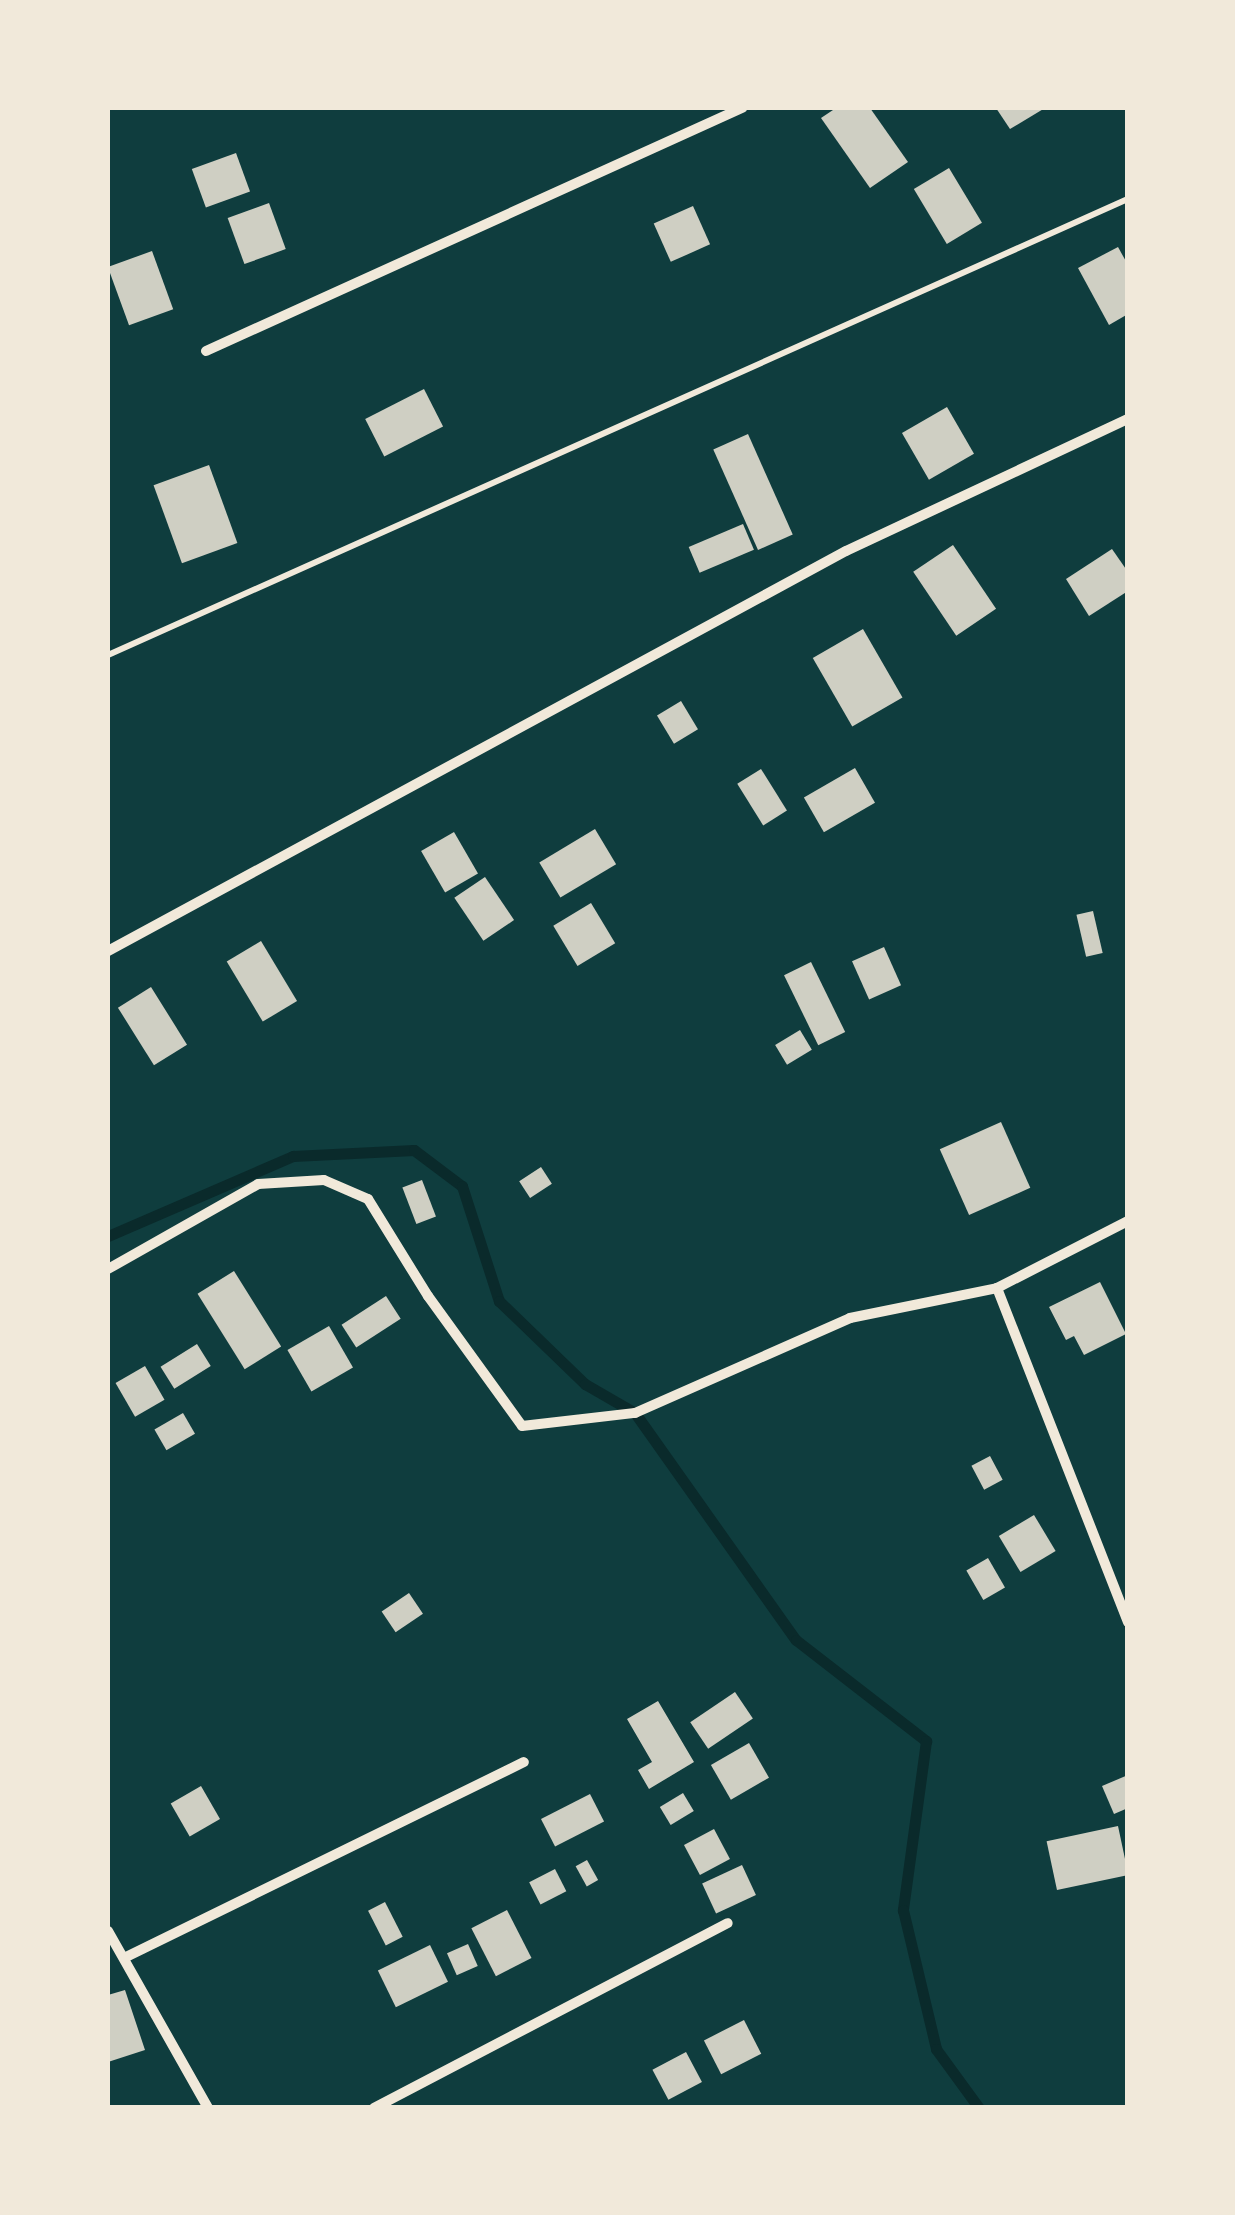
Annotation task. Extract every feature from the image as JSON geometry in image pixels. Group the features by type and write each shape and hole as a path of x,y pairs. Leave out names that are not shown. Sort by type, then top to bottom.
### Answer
{"street":[{"path":"206,351 742,108"},
{"path":"108,951 846,550 1128,419"},
{"path":"108,1268 258,1184 324,1180 368,1199 428,1296 522,1426 634,1414 850,1318 998,1288 1128,1221"},
{"path":"998,1288 1128,1622"},
{"path":"126,1957 524,1762"},
{"path":"374,2108 728,1923"},
{"path":"108,1931 208,2108"}],"path":[{"path":"108,655 1128,199"}],"building":[{"path":"836,108 870,108 908,162 870,188 821,118"},
{"path":"996,108 1045,108 1010,129"},
{"path":"236,153 250,192 206,208 192,169"},
{"path":"949,168 982,223 947,244 914,189"},
{"path":"269,203 286,249 244,264 228,218"},
{"path":"693,206 710,244 671,262 654,223"},
{"path":"1118,247 1128,265 1128,314 1109,325 1078,268"},
{"path":"152,251 173,309 129,325 108,267"},
{"path":"424,389 443,426 384,456 365,419"},
{"path":"947,407 974,454 929,480 902,433"},
{"path":"748,434 793,534 758,550 713,449"},
{"path":"209,465 237,543 182,563 154,485"},
{"path":"743,524 754,550 700,573 689,547"},
{"path":"953,545 996,609 956,636 913,572"},
{"path":"1112,549 1128,572 1128,591 1089,616 1066,579"},
{"path":"863,629 902,697 852,726 813,658"},
{"path":"681,701 698,729 674,744 657,715"},
{"path":"855,768 875,803 824,832 804,798"},
{"path":"761,769 787,811 763,825 737,784"},
{"path":"595,829 616,864 560,898 539,862"},
{"path":"454,832 478,874 445,893 421,851"},
{"path":"485,877 514,920 483,941 454,898"},
{"path":"591,903 615,943 577,966 553,926"},
{"path":"1093,911 1103,953 1086,957 1076,915"},
{"path":"261,941 297,1001 263,1022 227,962"},
{"path":"884,947 901,985 869,1000 852,961"},
{"path":"811,962 845,1032 818,1045 784,975"},
{"path":"151,987 187,1045 154,1065 118,1008"},
{"path":"800,1030 812,1050 787,1065 775,1045"},
{"path":"1001,1122 1030,1188 969,1215 940,1149"},
{"path":"541,1167 552,1184 530,1198 519,1181"},
{"path":"422,1180 436,1216 416,1224 402,1188"},
{"path":"234,1271 281,1346 245,1369 198,1294"},
{"path":"1100,1282 1126,1334 1084,1355 1074,1336 1066,1340 1049,1307"},
{"path":"386,1296 401,1319 356,1348 342,1325"},
{"path":"329,1326 353,1368 311,1392 287,1350"},
{"path":"197,1344 211,1366 174,1389 161,1367"},
{"path":"145,1366 164,1400 135,1417 116,1383"},
{"path":"183,1413 195,1434 166,1450 154,1430"},
{"path":"990,1456 1003,1480 984,1490 971,1466"},
{"path":"1034,1515 1056,1551 1020,1572 999,1536"},
{"path":"988,1558 1005,1587 983,1600 966,1570"},
{"path":"409,1593 423,1614 396,1632 382,1611"},
{"path":"735,1692 753,1719 708,1749 690,1722"},
{"path":"658,1701 694,1762 649,1789 638,1770 652,1762 627,1719"},
{"path":"749,1743 769,1778 731,1800 711,1765"},
{"path":"1128,1775 1128,1808 1114,1814 1102,1786"},
{"path":"201,1786 220,1819 190,1836 171,1804"},
{"path":"683,1793 694,1811 671,1825 660,1807"},
{"path":"590,1794 604,1822 555,1847 541,1819"},
{"path":"1118,1826 1128,1875 1057,1890 1047,1841"},
{"path":"714,1829 730,1859 700,1875 684,1845"},
{"path":"587,1860 598,1880 587,1886 576,1866"},
{"path":"742,1865 756,1895 716,1914 702,1884"},
{"path":"555,1869 566,1891 541,1904 529,1882"},
{"path":"385,1902 403,1937 386,1945 368,1911"},
{"path":"507,1910 532,1958 496,1976 471,1928"},
{"path":"468,1944 478,1966 457,1975 447,1953"},
{"path":"430,1945 448,1982 396,2007 378,1970"},
{"path":"125,1990 145,2050 108,2062 108,1995"},
{"path":"744,2020 761,2054 721,2074 704,2040"},
{"path":"686,2052 702,2082 668,2100 652,2070"}],"waterway":[{"path":"108,1236 293,1156 414,1150 462,1186 499,1301 585,1384 635,1413 796,1640 926,1741 903,1910 936,2049 979,2108"}]}
